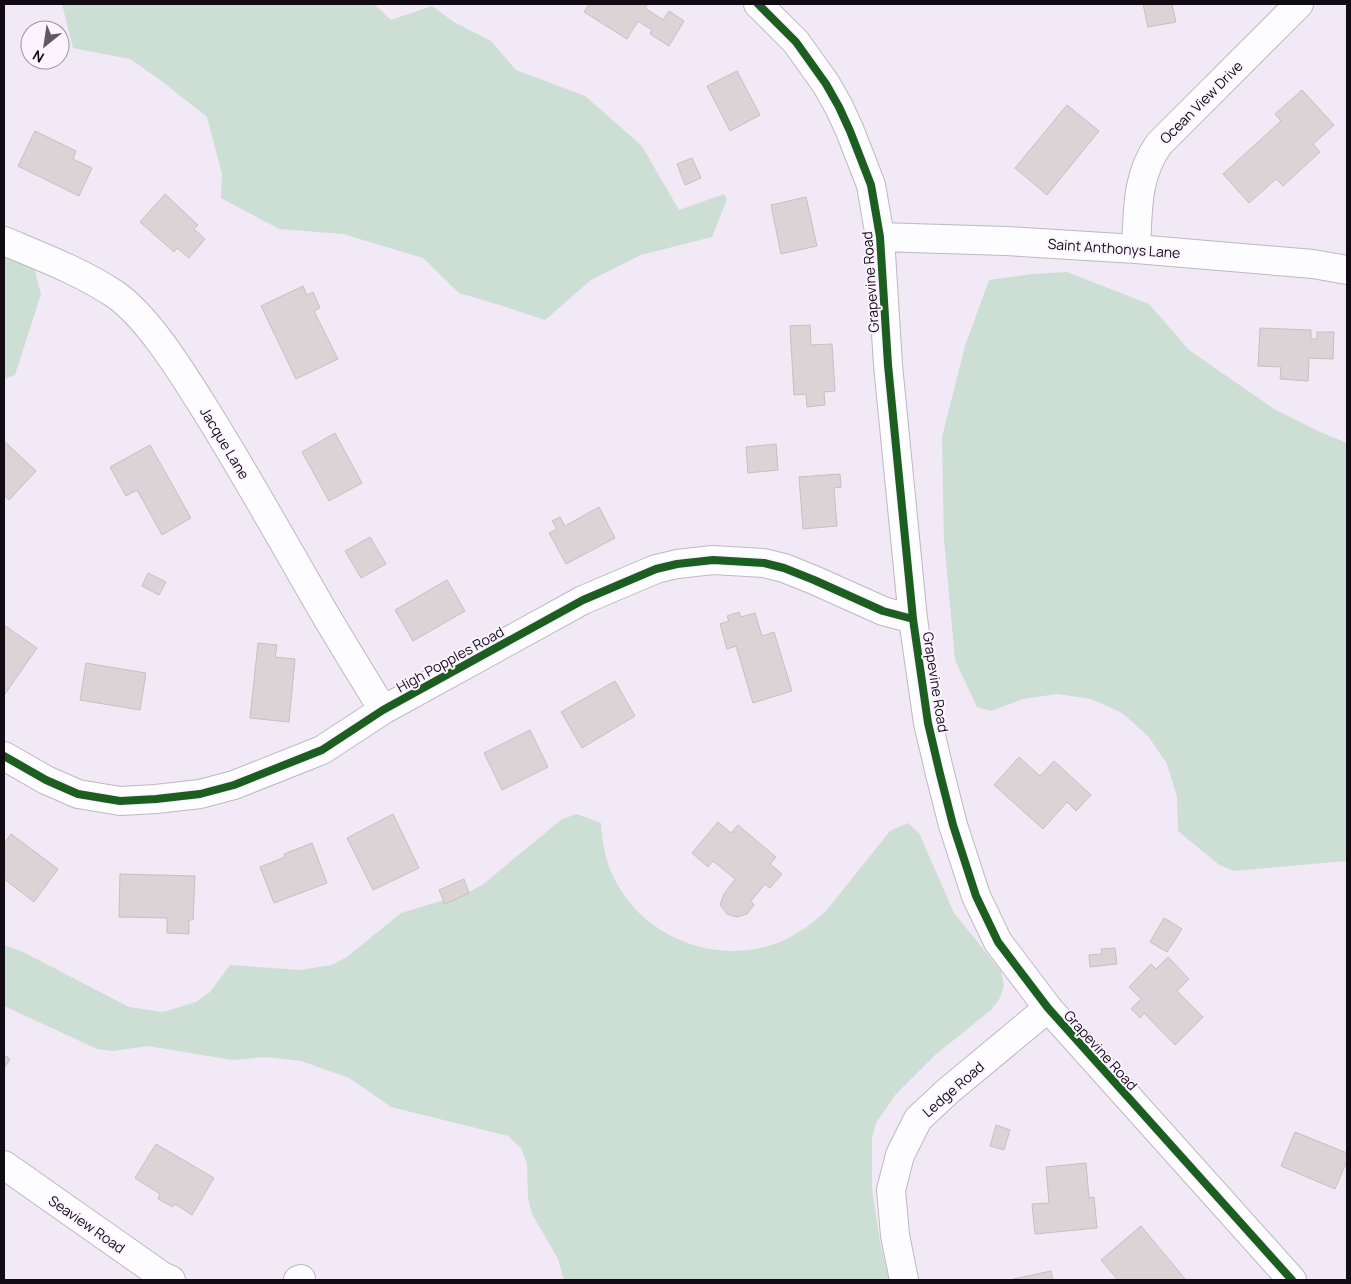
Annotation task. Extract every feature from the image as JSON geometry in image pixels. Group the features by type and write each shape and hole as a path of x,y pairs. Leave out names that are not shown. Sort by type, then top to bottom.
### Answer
{"street":[{"name":"Grapevine Road","path":"758,4 796,42 816,69 839,107 861,157 870,185 880,237 888,365 913,619 928,723 953,825 976,896 998,942 1048,1008 1292,1280"},
{"name":"Ocean View Drive","path":"1136,249 1140,191 1143,175 1152,153 1298,4"},
{"name":"Saint Anthonys Lane","path":"880,237 1006,241 1136,249 1312,264 1347,270"},
{"name":"Jacque Lane","path":"4,241 73,270 117,296 139,316 193,390 240,465 311,592 383,710"},
{"name":"High Popples Road","path":"4,756 46,780 78,794 120,801 200,794 234,785 322,750 383,710 583,600 656,569 677,564 713,560 755,562 777,566 814,580 883,611 913,619"},
{"name":"Ledge Road","path":"904,1280 891,1190 900,1156 918,1119 948,1091 1048,1008"},
{"name":"Seaview Road","path":"4,1165 162,1276 171,1280"}],"shaded area":[{"path":"62,4 374,4 391,20 432,6 454,22 491,41 516,70 585,96 642,146 679,210 724,194 727,199 712,237 641,255 591,280 545,320 459,293 423,258 343,234 279,229 221,198 222,174 207,117 130,59 73,48 70,36 70,20 66,20"},
{"path":"4,255 34,267 41,294 15,375 4,379"},
{"path":"1067,272 1149,304 1189,350 1274,409 1347,443 1347,861 1233,871 1218,864 1178,831 1177,797 1167,764 1148,736 1122,713 1091,699 1057,694 1023,699 991,711 977,707 955,660 944,540 942,437 965,346 989,280 1032,274"},
{"path":"577,814 601,823 604,849 612,874 625,896 642,915 662,930 684,942 708,949 733,951 758,948 782,941 800,932 826,911 890,831 908,823 919,833 954,913 1001,971 1004,985 1000,998 991,1010 934,1056 896,1094 876,1123 872,1138 872,1189 880,1242 889,1280 564,1280 558,1259 532,1214 528,1198 527,1163 521,1148 508,1136 391,1107 349,1078 301,1061 267,1057 232,1060 148,1046 113,1051 97,1049 4,1006 4,945 23,952 129,1007 163,1012 196,1002 210,992 230,965 300,970 332,965 347,957 401,913 467,893 482,885 562,819"}],"building":[{"path":"589,4 648,4 645,8 663,20 669,11 684,21 669,46 650,34 652,30 638,21 627,39 584,12"},
{"path":"1143,4 1172,4 1176,22 1148,27"},
{"path":"737,71 760,115 730,131 707,86"},
{"path":"1302,90 1334,125 1313,144 1320,152 1283,186 1276,179 1249,203 1223,174 1281,121 1275,114"},
{"path":"1067,105 1099,131 1047,195 1015,168"},
{"path":"35,131 76,151 73,159 92,168 79,196 18,166"},
{"path":"692,158 701,178 685,185 677,164"},
{"path":"165,194 198,225 194,229 205,239 189,258 177,248 174,252 140,222"},
{"path":"806,197 817,246 781,254 771,205"},
{"path":"303,286 307,295 313,292 320,308 314,311 338,359 296,379 261,306"},
{"path":"810,325 811,345 832,344 835,391 824,392 825,405 807,407 806,394 794,395 790,326"},
{"path":"1260,328 1311,330 1311,339 1317,339 1317,332 1334,332 1333,359 1309,358 1308,381 1280,379 1281,367 1258,366"},
{"path":"335,433 362,483 329,501 302,452"},
{"path":"4,441 36,471 9,500 4,495"},
{"path":"776,444 778,470 748,473 746,447"},
{"path":"150,445 191,518 162,535 137,490 126,496 110,467"},
{"path":"840,474 841,487 834,488 837,526 803,529 799,477"},
{"path":"599,507 615,538 566,564 549,533 557,529 552,521 560,517 565,526"},
{"path":"370,537 386,564 361,578 345,551"},
{"path":"148,573 166,582 159,595 142,586"},
{"path":"447,580 465,611 413,641 395,610"},
{"path":"739,612 741,617 755,613 762,636 774,632 792,691 753,703 736,646 727,649 720,624 729,621 727,616"},
{"path":"4,625 37,648 5,694 4,693"},
{"path":"258,643 277,645 275,657 295,659 289,722 250,718"},
{"path":"86,663 146,673 140,710 80,700"},
{"path":"615,681 635,716 582,748 561,712"},
{"path":"530,730 548,767 502,790 484,753"},
{"path":"1019,757 1040,776 1054,761 1091,795 1076,811 1067,802 1043,829 994,785"},
{"path":"393,814 419,868 373,890 347,838"},
{"path":"718,822 731,833 738,825 776,857 770,864 782,874 770,888 765,884 751,901 754,905 747,914 737,917 727,914 720,905 724,894 735,879 713,861 708,867 692,853"},
{"path":"11,834 58,869 34,902 4,879 4,844"},
{"path":"312,843 327,883 274,903 260,867 285,857 284,854"},
{"path":"120,874 195,876 193,920 189,920 189,934 167,933 167,918 119,917"},
{"path":"464,879 469,893 445,904 439,890"},
{"path":"1164,918 1182,929 1167,952 1150,942"},
{"path":"1115,948 1117,964 1090,967 1089,955 1102,954 1101,949"},
{"path":"1168,957 1189,979 1177,991 1203,1017 1175,1045 1144,1013 1140,1018 1131,1009 1141,999 1129,987 1151,964 1156,969"},
{"path":"4,1055 10,1059 4,1069"},
{"path":"996,1125 1010,1130 1004,1150 990,1146"},
{"path":"1295,1132 1347,1153 1347,1161 1335,1189 1281,1166"},
{"path":"156,1144 214,1178 192,1215 175,1204 173,1207 158,1199 160,1194 135,1178"},
{"path":"1086,1163 1089,1198 1094,1197 1097,1228 1035,1234 1032,1204 1049,1203 1046,1167"},
{"path":"1141,1226 1186,1280 1118,1280 1101,1260"},
{"path":"1051,1271 1053,1280 1009,1280"}],"cycle path":[{"path":"758,4 796,42 826,84 850,131 871,185 880,237 888,365 913,619 928,723 953,825 976,896 998,942 1048,1008 1292,1280"},
{"path":"4,756 46,780 78,794 120,801 200,794 234,785 322,750 383,710 583,600 656,569 677,564 713,560 764,563 784,568 814,580 883,611 913,619"}]}
